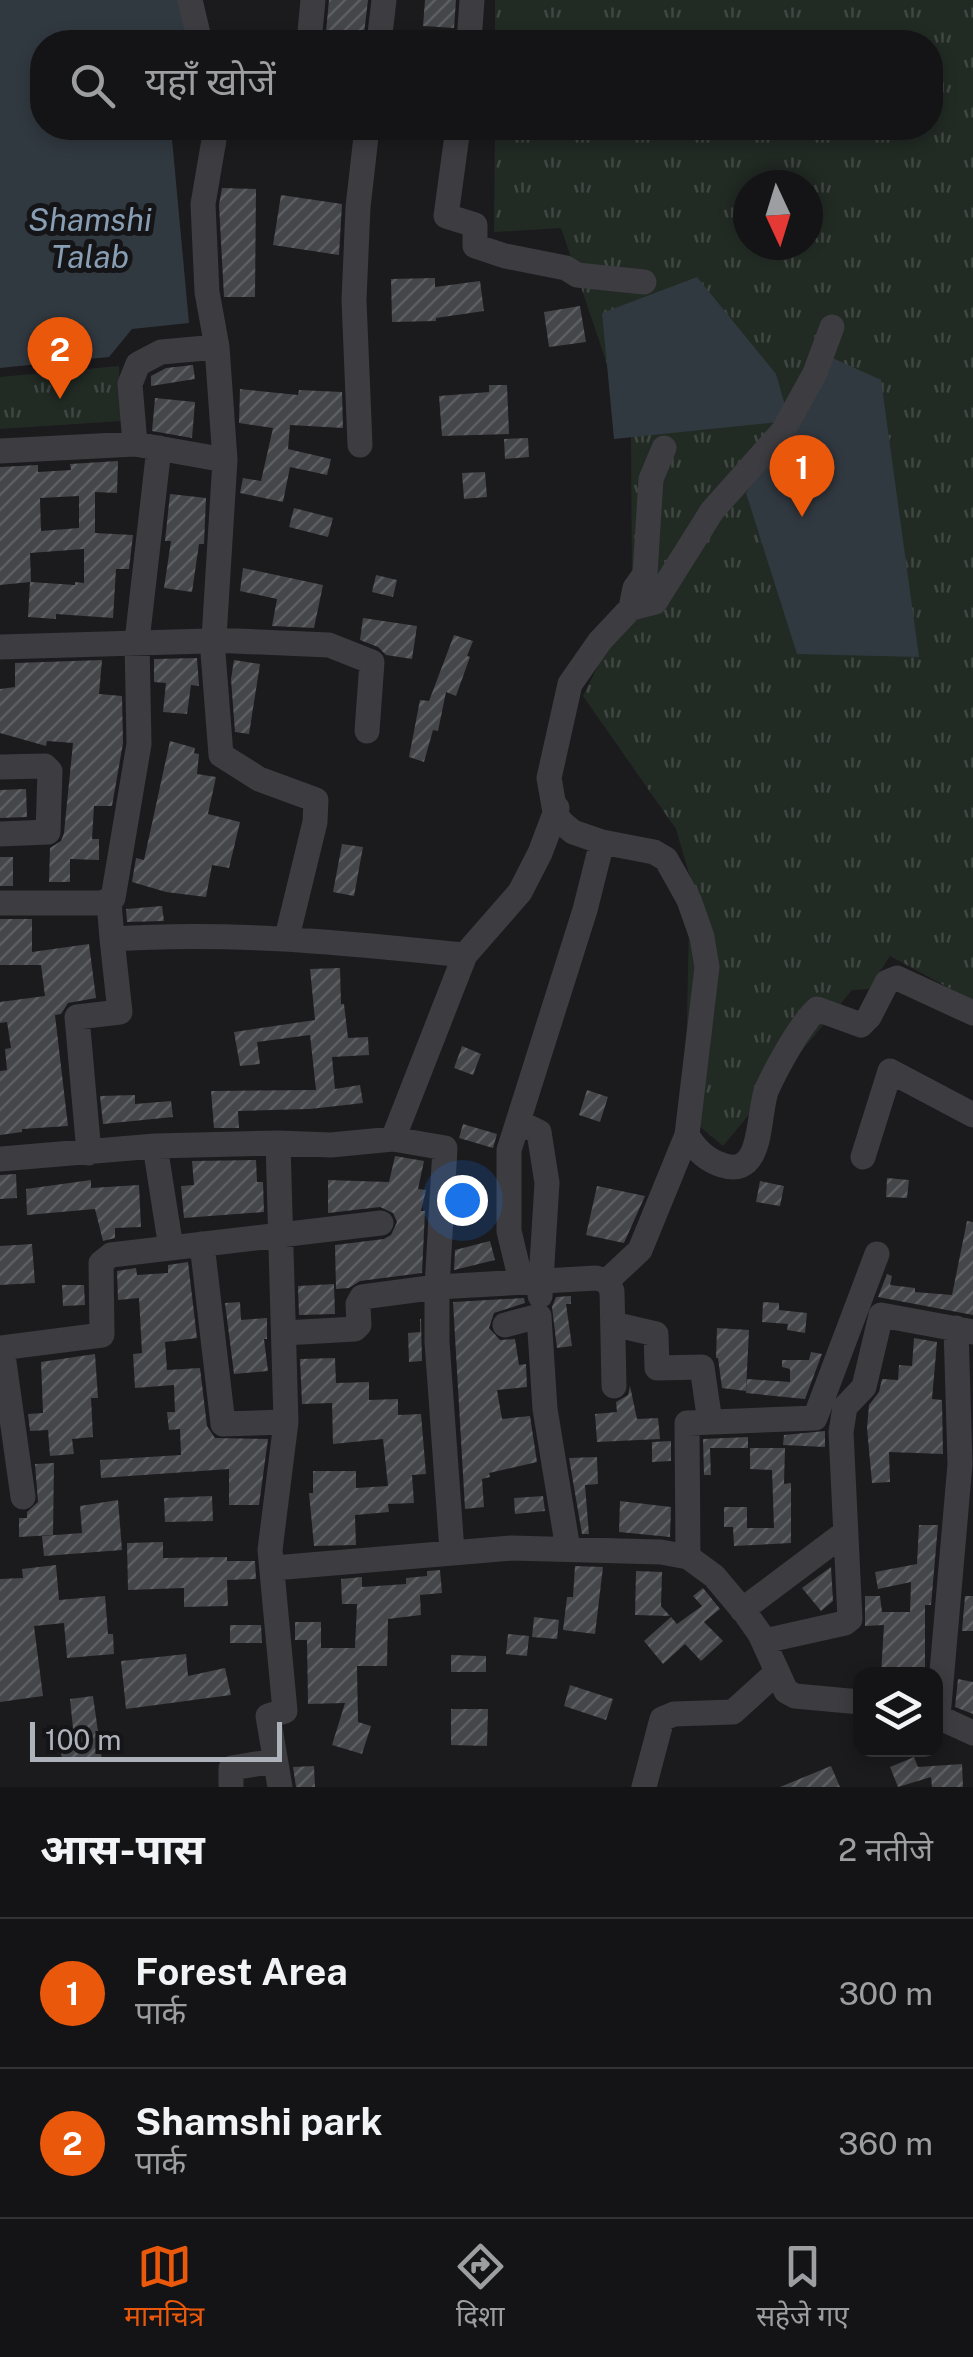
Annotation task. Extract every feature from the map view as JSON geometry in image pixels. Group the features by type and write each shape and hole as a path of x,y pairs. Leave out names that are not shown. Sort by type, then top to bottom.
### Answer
{"street":[{"path":"190,0 197,30"},
{"path":"310,30 314,0"},
{"path":"380,30 384,0"},
{"path":"470,30 472,0"},
{"path":"214,140 202,204 207,292 217,347 226,460 216,634 212,640 221,755 259,779 316,800 315,822 287,937"},
{"path":"360,446 354,285 366,140"},
{"path":"456,140 446,216 474,225 475,246 566,268 577,276 644,282"},
{"path":"631,608 655,602 727,492 775,443 815,373 832,327"},
{"path":"89,1153 76,1017 120,1012 108,902 116,892 138,744 138,641 147,446 130,384 138,364 161,352 217,347"},
{"path":"0,451 147,446 226,460"},
{"path":"284,1333 355,1329 359,1325 358,1304 362,1297 437,1287 607,1281 640,1250 687,1135 707,967 702,937 689,900 666,859 634,846 602,842 573,832 561,822 549,778 570,684 592,651 631,608 645,574 652,479 664,448"},
{"path":"0,647 212,640 329,646 372,662 366,731"},
{"path":"0,766 45,766 50,776 48,832 0,834"},
{"path":"393,1139 464,955 520,892 540,854 556,808"},
{"path":"568,1549 546,1410 539,1316 531,1281 509,1231 509,1150 585,910 602,842"},
{"path":"0,903 108,902"},
{"path":"112,939 190,934 287,937 464,955"},
{"path":"687,1135 702,1155 725,1167 749,1160 756,1146 768,1085 817,1009 860,1025 869,1018 887,982 898,978 973,1014"},
{"path":"863,1158 890,1071 973,1115"},
{"path":"518,1122 539,1132 547,1183 531,1281"},
{"path":"0,1159 156,1146 331,1145 393,1139 445,1148 437,1342 452,1551"},
{"path":"278,1143 286,1422 270,1550 284,1711 268,1716 280,1787"},
{"path":"156,1146 171,1248"},
{"path":"23,1497 1,1348 98,1338 104,1330 104,1258 382,1223"},
{"path":"202,1244 223,1424 286,1422"},
{"path":"688,1557 687,1423 815,1418 876,1254"},
{"path":"607,1281 612,1291 614,1386"},
{"path":"764,1641 850,1620 843,1420 845,1407 864,1388 881,1315 964,1330 967,1464 943,1667"},
{"path":"505,1325 539,1316"},
{"path":"613,1324 656,1334 657,1368 702,1367 710,1422"},
{"path":"742,1610 846,1532"},
{"path":"274,1568 385,1561 452,1551 568,1549 660,1552 688,1557 714,1576 742,1610 764,1641 786,1691 796,1696 853,1701"},
{"path":"644,1787 662,1719 674,1714 733,1712 777,1672"},
{"path":"943,1719 973,1733"},
{"path":"230,1787 231,1768 276,1761"}],"green space":[{"path":"495,0 973,0 973,1001 890,956 869,989 852,990 723,1146 685,1114 690,877 676,829 583,696 632,598 631,435 561,228 494,232 495,140 943,140 943,30 495,30"},
{"path":"119,366 121,421 0,429 0,377"}],"water":[{"name":"Shamshi Talab","path":"0,0 178,0 185,30 30,30 30,140 172,140 189,323 132,329 109,357 0,368"},
{"path":"697,277 776,374 789,419 824,354 881,380 919,657 797,654 746,493 788,421 614,439 602,313"}],"building":[{"path":"329,0 368,0 364,30 326,30"},
{"path":"425,0 456,0 454,28 423,26"},
{"path":"222,188 256,189 255,297 224,297 219,205"},
{"path":"281,195 342,204 339,255 273,245"},
{"path":"435,278 435,287 480,281 484,311 436,321 392,322 391,279"},
{"path":"580,306 586,342 549,347 544,312"},
{"path":"193,365 195,379 151,386 151,376 166,368"},
{"path":"489,385 507,385 509,434 442,436 439,396 489,392"},
{"path":"240,389 298,395 299,390 342,392 343,428 290,425 288,449 331,459 327,475 290,467 283,502 240,493 243,478 261,481 273,428 239,423"},
{"path":"155,398 195,402 192,438 152,431"},
{"path":"528,438 529,457 505,459 504,439"},
{"path":"118,461 117,493 95,492 95,533 133,535 129,569 116,569 113,618 56,614 56,619 28,617 30,582 0,585 0,467 38,465 38,472 71,470 70,464","holes":["79,496 79,528 41,531 40,498","84,549 84,583 31,582 30,553"]},
{"path":"485,472 487,497 464,499 462,473"},
{"path":"170,494 206,498 204,544 199,544 192,592 164,588 171,541 165,541"},
{"path":"294,508 333,518 328,537 289,527"},
{"path":"243,568 323,585 314,628 272,626 277,599 240,591"},
{"path":"376,575 397,580 393,597 372,592"},
{"path":"363,618 417,626 412,659 386,655 360,640"},
{"path":"454,635 473,641 467,656 470,657 456,696 446,692 438,731 433,730 424,762 409,757 420,700 429,701"},
{"path":"197,658 199,686 191,685 187,714 163,712 166,683 154,682 154,659"},
{"path":"102,660 99,694 122,696 123,743 112,806 94,806 92,839 99,839 99,860 70,859 70,882 49,882 50,848 61,841 64,833 73,743 47,741 46,746 0,733 0,689 15,687 15,663"},
{"path":"234,660 260,664 249,734 235,732 231,679"},
{"path":"170,741 195,748 194,753 199,754 197,774 216,777 208,814 240,822 229,868 212,865 206,897 166,892 132,882 136,858 144,860"},
{"path":"26,789 27,817 0,818 0,790"},
{"path":"342,844 363,847 354,896 333,892"},
{"path":"0,857 13,857 13,886 0,886"},
{"path":"162,906 164,921 127,922 126,909"},
{"path":"0,919 32,919 32,952 89,944 96,998 68,1003 61,1014 55,1015 68,1126 22,1129 0,1135 0,1071 7,1070 5,1049 11,1048 7,1022 0,1023 0,1002 45,996 41,965 0,965"},
{"path":"340,968 341,1004 348,1038 368,1037 369,1055 332,1057 335,1089 360,1085 363,1103 238,1111 239,1128 214,1128 211,1091 316,1090 310,1035 257,1042 260,1064 240,1066 234,1032 315,1020 310,969"},
{"path":"462,1046 481,1054 473,1075 454,1068"},
{"path":"587,1090 608,1097 600,1122 579,1115"},
{"path":"135,1095 135,1104 171,1101 173,1117 103,1124 100,1096"},
{"path":"463,1124 497,1134 493,1148 459,1138"},
{"path":"395,1156 424,1161 418,1189 426,1190 421,1211 425,1211 422,1273 360,1281 349,1288 336,1289 335,1245 384,1239 391,1235 397,1222 393,1213 380,1207 328,1213 328,1180 389,1182"},
{"path":"256,1160 257,1182 263,1182 264,1212 184,1218 181,1186 194,1185 192,1161"},
{"path":"16,1174 17,1198 0,1199 0,1175"},
{"path":"887,1178 909,1180 907,1198 886,1197"},
{"path":"91,1180 91,1188 139,1185 141,1227 115,1228 115,1238 103,1241 95,1209 27,1215 26,1189"},
{"path":"760,1181 784,1186 780,1206 756,1202"},
{"path":"597,1186 645,1196 624,1243 586,1235"},
{"path":"967,1221 973,1222 973,1315 878,1297 887,1274 892,1276 890,1285 952,1295"},
{"path":"490,1241 495,1260 454,1270 455,1250"},
{"path":"32,1244 35,1283 0,1285 0,1246"},
{"path":"188,1262 197,1338 165,1342 167,1370 200,1368 207,1426 215,1438 268,1439 259,1505 229,1505 229,1469 101,1478 100,1460 181,1455 180,1429 169,1430 167,1412 175,1412 174,1385 135,1388 133,1354 142,1353 139,1298 118,1300 117,1271 136,1268 137,1275 168,1273 168,1265"},
{"path":"334,1284 335,1314 299,1315 298,1286"},
{"path":"62,1285 84,1285 85,1305 63,1306"},
{"path":"571,1296 571,1304 566,1304 572,1346 557,1348 552,1307 556,1297"},
{"path":"524,1298 525,1303 494,1313 489,1328 500,1340 515,1339 519,1365 526,1364 527,1387 497,1390 502,1419 530,1416 537,1462 489,1473 490,1477 482,1479 484,1507 465,1509 453,1302"},
{"path":"240,1302 241,1320 267,1318 264,1339 268,1371 234,1374 225,1303"},
{"path":"763,1302 779,1303 779,1310 807,1313 805,1333 787,1330 788,1324 762,1322"},
{"path":"420,1319 422,1361 409,1362 408,1333 420,1332"},
{"path":"717,1328 749,1330 746,1391 722,1388 716,1358"},
{"path":"914,1338 937,1342 932,1399 942,1400 943,1454 889,1452 890,1482 872,1483 869,1405 879,1392 882,1379 898,1380 899,1365 912,1366"},
{"path":"811,1352 822,1354 805,1399 746,1393 747,1379 790,1382 790,1369 782,1367 782,1360 809,1360"},
{"path":"95,1354 98,1398 91,1398 93,1437 72,1439 74,1454 50,1456 48,1430 30,1431 28,1414 43,1413 41,1362"},
{"path":"335,1358 336,1383 369,1382 369,1400 398,1399 398,1415 421,1414 426,1474 412,1475 414,1503 388,1504 389,1512 355,1515 356,1545 314,1546 309,1493 313,1493 313,1471 356,1471 356,1488 388,1486 383,1439 333,1444 332,1403 302,1404 300,1359"},
{"path":"630,1386 637,1419 658,1418 660,1439 597,1442 595,1414 617,1412 616,1402 628,1395"},
{"path":"825,1431 825,1447 783,1445 784,1435"},
{"path":"748,1437 748,1448 710,1448 711,1475 704,1475 703,1439"},
{"path":"671,1441 671,1461 652,1462 652,1442"},
{"path":"750,1448 785,1448 784,1484 791,1483 791,1543 734,1546 733,1527 724,1527 724,1507 747,1507 747,1528 774,1528 772,1470 750,1469"},
{"path":"597,1457 598,1484 585,1485 589,1534 582,1534 569,1458"},
{"path":"54,1463 53,1535 19,1537 19,1518 27,1518 27,1512 38,1502 35,1464"},
{"path":"212,1496 213,1521 165,1522 164,1498"},
{"path":"543,1496 545,1511 515,1514 514,1498"},
{"path":"118,1500 122,1550 44,1556 42,1536 82,1533 80,1506"},
{"path":"620,1501 671,1507 670,1537 619,1532"},
{"path":"919,1525 938,1525 931,1605 925,1605 925,1667 881,1667 884,1625 865,1626 865,1596 880,1596 882,1612 910,1612 911,1582 878,1589 875,1572 917,1564"},
{"path":"163,1542 163,1558 227,1557 227,1561 255,1561 256,1579 227,1580 228,1606 184,1607 184,1588 128,1590 127,1543"},
{"path":"56,1565 59,1600 105,1596 114,1654 67,1658 64,1623 34,1626 43,1696 0,1702 0,1579 23,1578 22,1569"},
{"path":"575,1566 603,1567 595,1634 563,1630 567,1597 573,1597"},
{"path":"831,1567 833,1601 821,1611 802,1588"},
{"path":"440,1570 442,1593 420,1595 421,1615 388,1619 387,1666 357,1666 358,1722 371,1726 362,1754 332,1745 345,1703 308,1704 307,1640 295,1640 295,1622 321,1622 321,1648 355,1648 357,1604 342,1604 341,1579 362,1577 362,1587 406,1584 406,1578"},
{"path":"636,1571 662,1572 661,1606 670,1616 635,1615"},
{"path":"703,1588 720,1609 704,1622 723,1641 701,1661 685,1644 663,1664 644,1641 671,1617 677,1624 702,1606 693,1596"},
{"path":"965,1596 973,1596 973,1631 962,1631"},
{"path":"534,1617 559,1620 557,1639 532,1637"},
{"path":"230,1625 261,1625 262,1643 230,1643"},
{"path":"508,1634 529,1636 527,1656 506,1654"},
{"path":"186,1654 188,1676 225,1668 231,1695 126,1709 121,1661"},
{"path":"451,1655 486,1656 486,1672 451,1672"},
{"path":"958,1679 973,1682 973,1714 955,1707"},
{"path":"570,1685 613,1699 606,1720 564,1706"},
{"path":"93,1696 102,1760 62,1762 61,1749 75,1748 70,1699"},
{"path":"451,1709 488,1709 487,1746 451,1745"},
{"path":"914,1757 918,1767 962,1764 963,1787 932,1787 931,1777 898,1787 890,1767"},
{"path":"314,1766 315,1787 296,1787 293,1767"},
{"path":"831,1766 840,1787 780,1787"}],"place":[{"name":"Shamshi park","path":"60,399"},
{"name":"Forest Area","path":"802,517"}]}
